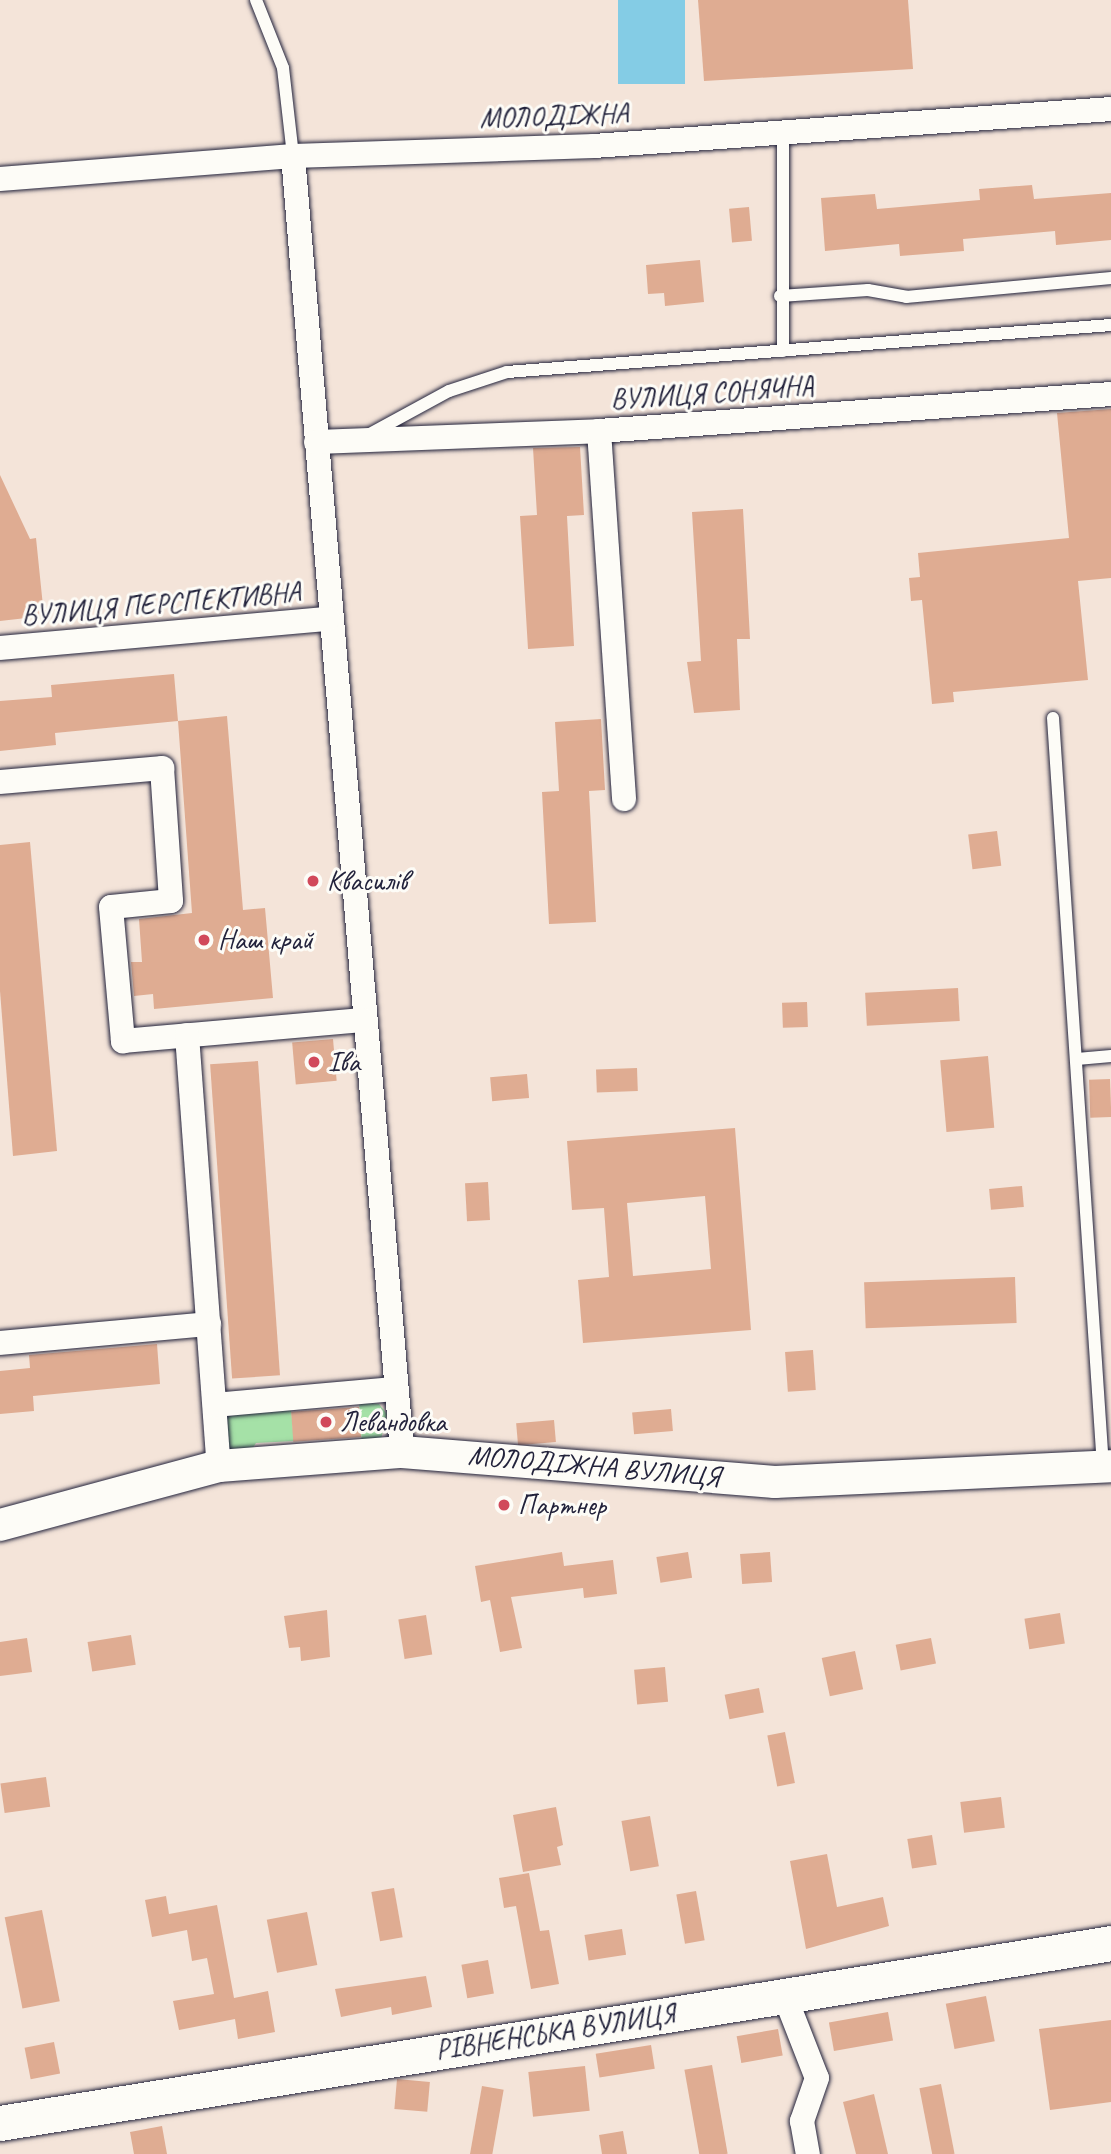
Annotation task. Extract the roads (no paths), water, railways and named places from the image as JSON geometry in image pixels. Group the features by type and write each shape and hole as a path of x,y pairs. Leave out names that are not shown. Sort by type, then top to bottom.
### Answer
{"main road":[{"name":"РІВНЕНСЬКА ВУЛИЦЯ","path":"0,2123 1111,1943"}],"street":[{"name":"МОЛОДІЖНА","path":"0,179 293,156 594,146 1111,109"},
{"path":"293,156 328,619 402,1452"},
{"name":"ВУЛИЦЯ СОНЯЧНА","path":"316,442 599,431 1111,394"},
{"path":"599,431 624,799"},
{"name":"ВУЛИЦЯ ПЕРСПЕКТИВНА","path":"0,648 328,619"},
{"path":"0,782 162,768 172,901 111,907 123,1041 362,1020"},
{"path":"187,1035 219,1466"},
{"path":"0,1343 209,1324"},
{"path":"215,1405 396,1389"},
{"name":"МОЛОДІЖНА ВУЛИЦЯ","path":"0,1525 219,1466 402,1452 775,1482 1107,1466"},
{"path":"784,1994 817,2078 802,2121 808,2154"}],"lane":[{"path":"256,0 283,68 293,156"},
{"path":"783,132 780,296 783,351"},
{"path":"780,296 868,290 906,297 1111,278"},
{"path":"360,439 449,391 507,372 1111,325"},
{"path":"1053,719 1107,1466"},
{"path":"1077,1059 1111,1056"}],"water":[{"path":"618,0 685,0 685,84 618,84"}],"place":[{"name":"Квасилів","path":"313,881"},
{"name":"Наш край","path":"204,940"},
{"name":"Іва","path":"314,1062"},
{"name":"Левандовка","path":"326,1422"},
{"name":"Партнер","path":"504,1505"}]}
